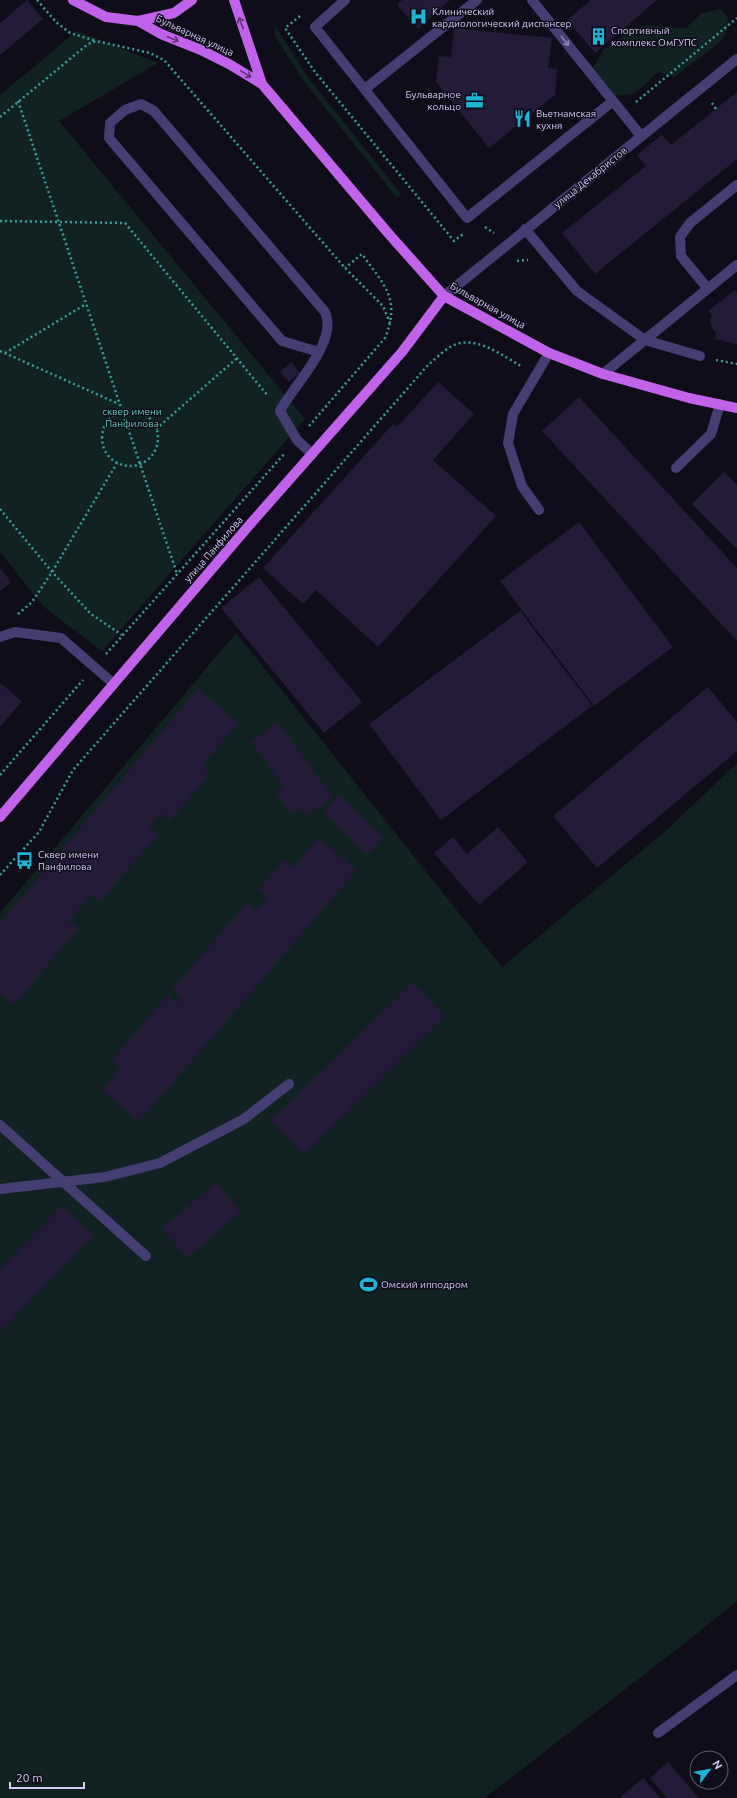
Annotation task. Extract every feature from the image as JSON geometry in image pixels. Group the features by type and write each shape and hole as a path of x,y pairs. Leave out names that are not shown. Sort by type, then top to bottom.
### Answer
{"main road":[{"path":"74,0 77,3 106,17 138,21 174,13 192,0"},
{"name":"Бульварная улица","path":"234,0 262,84"},
{"name":"Бульварная улица","path":"138,21 161,34 201,50 229,64 262,84 383,227 444,296 549,353 603,374 689,398 737,408"},
{"name":"улица Панфилова","path":"0,817 312,454 402,352 444,296"}],"street":[{"path":"365,89 476,0"},
{"path":"532,0 641,136"},
{"path":"340,2 315,27 467,218 613,101"},
{"name":"улица Декабристов","path":"444,296 524,229 737,59"},
{"path":"312,454 296,440 280,411 287,397 305,376 319,352 324,340 328,318 325,312 154,111 141,104 126,110 110,124 109,138 282,341 319,352"},
{"path":"708,289 681,256 680,237 690,223 737,185"},
{"path":"524,229 577,291 645,340 700,356"},
{"path":"603,374 737,265"},
{"path":"539,510 522,486 508,443 513,414 549,353"},
{"path":"676,468 710,434 720,404"},
{"path":"0,637 16,632 61,638 114,684"},
{"path":"0,1188 105,1177 160,1163 244,1119 289,1084"},
{"path":"0,1125 146,1256"},
{"path":"658,1733 737,1675"}],"path":[{"path":"37,0 56,22 70,33 96,41 150,53 164,60 345,268 383,306 391,324"},
{"path":"630,122 637,100 737,18"},
{"path":"285,28 315,72 454,241 466,232"},
{"path":"0,116 80,50 88,44 96,41"},
{"path":"18,101 177,574"},
{"path":"0,221 125,223 280,411"},
{"path":"480,225 493,232"},
{"path":"0,775 385,338 391,324 393,310 389,296 362,254 345,268"},
{"path":"5,354 86,304"},
{"path":"0,875 40,832 73,770 428,365 448,348 462,343 478,344 536,375"},
{"path":"0,351 120,404"},
{"path":"156,429 236,359"},
{"path":"133,410 143,414 151,420 156,429 158,440 155,450 149,458 140,464 129,466 117,463 108,456 103,446 102,435 105,424 112,416 122,411 133,410"},
{"path":"16,616 32,602 52,572 117,463"},
{"path":"0,509 52,572 91,614 122,635"}],"green space":[{"path":"720,9 728,18 725,36 716,45 675,77 658,72 639,90 632,94 614,96 593,68 604,49 632,30 647,25 686,28 702,13"},
{"path":"274,24 307,76 401,194 397,198 303,80 275,36"},
{"name":"сквер имени Панфилова","path":"77,31 158,63 59,121 305,419 102,651 44,607 0,552 0,95"},
{"name":"Омский ипподром","path":"236,633 502,967 669,828 737,763 737,1601 485,1798 0,1798 0,913"}],"building":[{"path":"27,0 43,19 0,55 0,23"},
{"name":"Клинический кардиологический диспансер","path":"402,0 450,0 418,29 397,5"},
{"name":"Спортивный комплекс ОмГУПС","path":"591,0 657,0 595,53 567,20"},
{"path":"454,28 552,38 548,68 557,69 555,95 489,148 436,82 439,56 451,57"},
{"path":"737,92 737,159 595,274 562,233 646,166 637,155 648,146 662,135 671,145"},
{"path":"735,290 737,293 737,344 715,339 716,333 710,322 712,315 708,311"},
{"path":"291,362 300,373 289,382 280,372"},
{"path":"438,382 474,414 433,460 496,516 378,647 316,590 303,604 263,568 393,424 397,427"},
{"path":"579,397 737,568 737,641 542,431"},
{"path":"724,472 737,485 737,549 692,504"},
{"path":"579,522 673,647 594,706 500,581"},
{"path":"0,568 11,582 0,591"},
{"path":"259,577 362,702 324,733 221,608"},
{"path":"520,611 592,706 441,820 369,724"},
{"path":"0,683 22,701 0,727"},
{"path":"708,687 737,722 737,751 597,868 553,816"},
{"path":"198,689 238,723 202,766 210,773 170,821 161,813 149,827 158,834 101,901 92,894 69,921 79,928 14,1005 0,993 0,923"},
{"path":"278,722 333,797 307,816 301,809 292,815 275,792 283,786 251,742"},
{"path":"340,795 383,838 367,855 323,811"},
{"path":"498,827 528,862 479,905 434,853 453,837 467,854"},
{"path":"319,838 357,870 139,1122 102,1090 120,1068 112,1060 168,995 177,1003 182,997 172,990 247,903 256,911 268,898 258,890 284,860 293,868"},
{"path":"413,982 445,1016 304,1155 271,1121"},
{"path":"216,1182 241,1211 187,1258 162,1229"},
{"path":"62,1205 93,1236 0,1332 0,1269"},
{"path":"668,1762 689,1786 689,1790 692,1790 699,1798 667,1798 650,1778"},
{"path":"643,1778 660,1798 619,1798"}],"place":[{"name":"Клинический кардиологический диспансер","path":"419,17"},
{"name":"Спортивный комплекс ОмГУПС","path":"598,36"},
{"name":"Бульварное кольцо","path":"474,100"},
{"name":"Вьетнамская кухня","path":"523,119"},
{"name":"Сквер имени Панфилова","path":"25,860"},
{"name":"Омский ипподром","path":"368,1284"}]}
